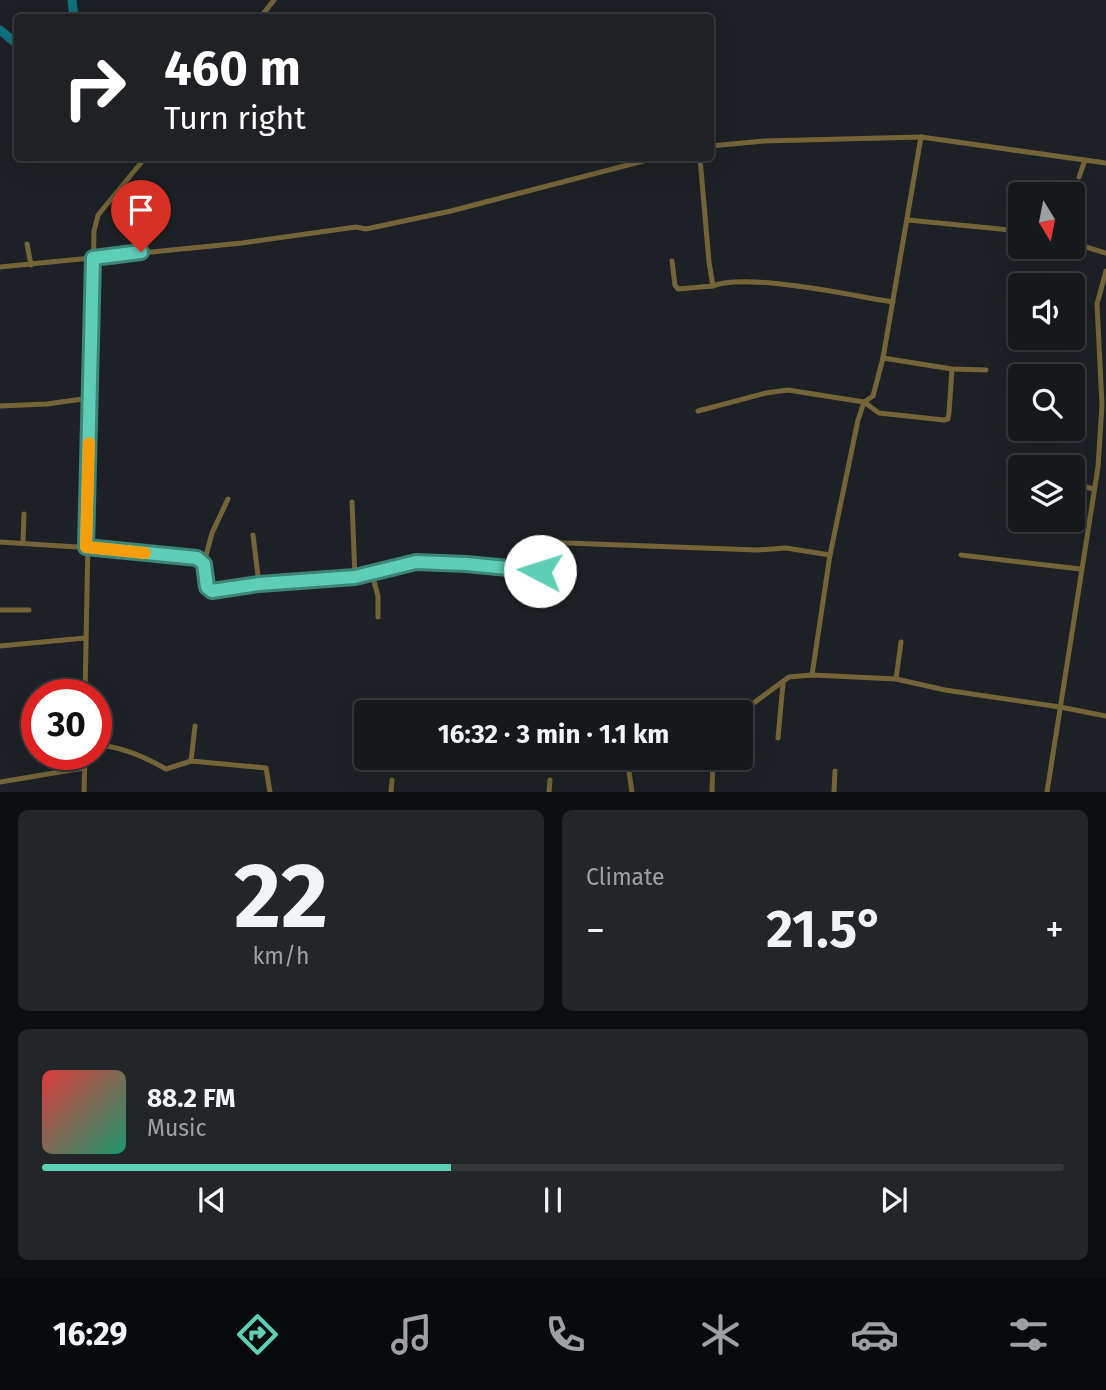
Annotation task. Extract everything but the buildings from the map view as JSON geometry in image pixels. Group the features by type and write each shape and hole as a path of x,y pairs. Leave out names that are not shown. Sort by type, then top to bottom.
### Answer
{"street":[{"path":"263,14 274,0"},
{"path":"812,676 830,555 858,420 864,402 873,396 883,358 921,137"},
{"path":"714,146 764,141 921,137 1106,163"},
{"path":"1079,177 1085,160"},
{"path":"85,679 95,223 143,161"},
{"path":"0,267 242,243 356,227 366,229 451,211 641,161"},
{"path":"700,161 713,286"},
{"path":"908,220 1008,231"},
{"path":"27,244 31,265"},
{"path":"1085,247 1106,253"},
{"path":"672,261 678,289 736,282 788,285 893,302"},
{"path":"1047,792 1098,467 1102,405 1097,304 1106,271"},
{"path":"883,358 952,369 986,370"},
{"path":"698,411 788,390 864,402 879,413 946,420 952,369"},
{"path":"0,406 47,404 90,398"},
{"path":"1098,467 1106,469"},
{"path":"1085,487 1093,489"},
{"path":"228,499 212,533 204,564 207,587 212,591 259,584 355,577 416,562 539,572 542,569 537,544 539,542 757,550 786,548 830,555"},
{"path":"352,502 355,577"},
{"path":"23,543 24,514"},
{"path":"253,535 259,584"},
{"path":"0,542 197,558 204,564"},
{"path":"961,555 1080,569"},
{"path":"372,574 378,596 377,617"},
{"path":"0,610 29,610"},
{"path":"0,646 85,638"},
{"path":"896,679 901,642"},
{"path":"753,704 789,677 812,676 896,679 945,690 1106,716"},
{"path":"778,738 783,683"},
{"path":"191,761 195,726"},
{"path":"112,747 136,754 166,769 191,761 266,768 270,792"},
{"path":"0,782 72,770"},
{"path":"84,770 84,792"},
{"path":"629,770 632,792"},
{"path":"712,792 713,770"},
{"path":"834,792 835,771"},
{"path":"391,792 392,780"},
{"path":"549,792 550,780"}],"waterway":[{"path":"72,0 74,14"},
{"path":"0,30 14,42"}],"slow traffic":[{"path":"89,443 86,547 145,553"}],"route":[{"path":"141,252 93,258 86,547 197,558 204,564 207,587 212,591 259,584 355,577 416,562 540,571"}]}
